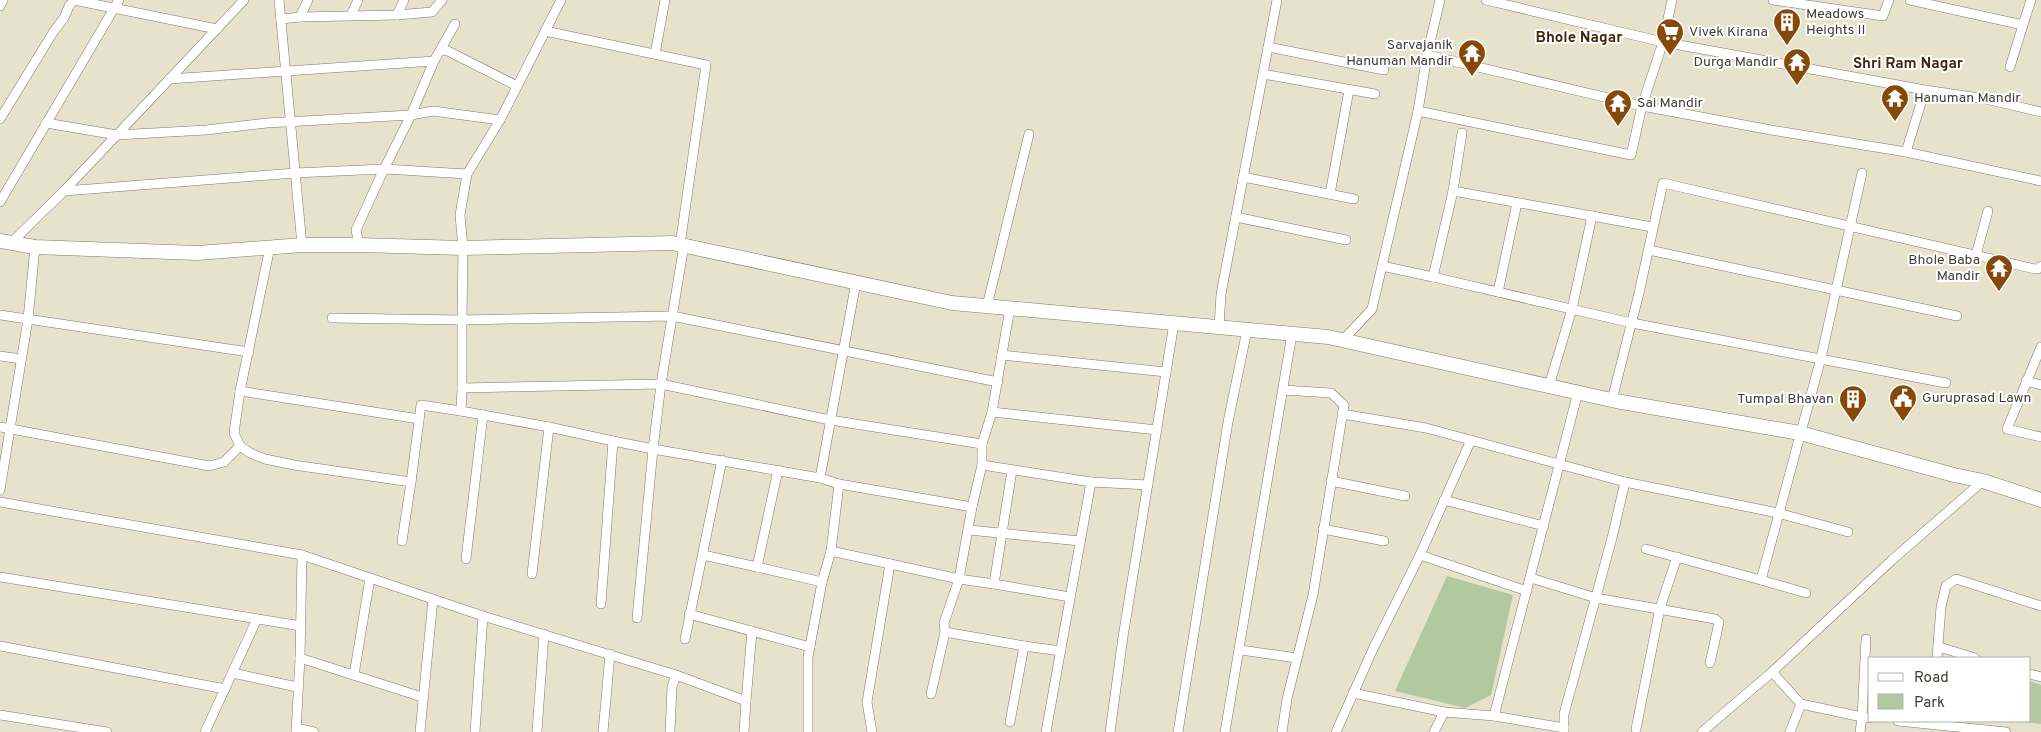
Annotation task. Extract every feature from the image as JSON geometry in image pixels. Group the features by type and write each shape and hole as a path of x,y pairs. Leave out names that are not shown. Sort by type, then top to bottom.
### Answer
{"street":[{"path":"0,6 3,0"},
{"path":"0,119 74,0 117,4 217,29"},
{"path":"6,242 64,191 244,0"},
{"path":"279,0 302,245"},
{"path":"300,17 308,0"},
{"path":"351,15 358,0"},
{"path":"397,15 404,0"},
{"path":"281,20 300,17 397,15 432,12 442,0"},
{"path":"461,411 463,248 460,215 467,174 500,120 561,0"},
{"path":"655,54 665,0"},
{"path":"1219,327 1221,294 1276,0"},
{"path":"1343,340 1372,309 1418,111 1427,55 1440,0"},
{"path":"1486,0 1663,42 1925,90 1986,99 2041,112"},
{"path":"1418,111 1631,155 1642,106 1663,42 1672,0"},
{"path":"1773,0 1883,16 1889,0"},
{"path":"1910,0 2024,25"},
{"path":"2010,67 2031,0"},
{"path":"0,202 117,4"},
{"path":"359,245 356,230 411,115 434,61 442,50 455,24"},
{"path":"545,31 706,65 661,384 637,618"},
{"path":"1268,47 1384,70"},
{"path":"442,50 448,51 517,86"},
{"path":"1427,55 1642,106 1761,129 1906,152 2041,181"},
{"path":"169,79 434,61"},
{"path":"1262,74 1375,94"},
{"path":"1330,194 1349,90"},
{"path":"1906,152 1925,90"},
{"path":"46,123 117,135 433,112 500,120"},
{"path":"1433,277 1453,191 1462,133"},
{"path":"988,306 1029,134"},
{"path":"64,191 295,173 384,169 467,174"},
{"path":"1761,580 1821,358 1862,173"},
{"path":"1243,177 1354,199"},
{"path":"1612,400 1632,323 1663,182 2035,269 2041,266"},
{"path":"1453,191 1652,227"},
{"path":"1498,292 1517,203"},
{"path":"1976,255 1988,211"},
{"path":"1549,386 1572,309 1592,216"},
{"path":"1236,217 1346,240"},
{"path":"6,242 34,247 197,253 302,245 463,248 672,243 952,303 1343,340 1612,400 1800,433 1954,475 1983,481 2041,500"},
{"path":"0,490 28,319 34,247"},
{"path":"270,247 240,391 234,432 240,446 257,456 294,465 411,482"},
{"path":"1649,250 1958,316"},
{"path":"1382,266 1632,323 1946,383"},
{"path":"820,478 856,282"},
{"path":"931,694 944,632 944,623 959,579 982,465 982,444 992,412 1010,308"},
{"path":"0,315 248,352"},
{"path":"332,318 462,320 672,316 998,382"},
{"path":"1110,732 1123,637 1174,323"},
{"path":"1178,732 1228,422 1247,330"},
{"path":"1226,732 1292,334"},
{"path":"2041,347 2008,428 2041,437"},
{"path":"1002,355 1166,372"},
{"path":"0,356 21,359"},
{"path":"2026,381 2041,385"},
{"path":"462,388 661,384 830,420 982,444"},
{"path":"1282,732 1287,699 1313,595 1344,404 1331,393 1283,390"},
{"path":"240,391 419,420"},
{"path":"1494,716 1578,392"},
{"path":"402,541 421,406 461,411 549,427 653,449 778,470 820,478 839,484 972,507"},
{"path":"992,412 1157,430"},
{"path":"1342,414 1426,428 1625,482 1778,513 1848,532"},
{"path":"466,559 483,415"},
{"path":"0,427 209,466 224,462 240,446"},
{"path":"532,574 549,427"},
{"path":"1336,732 1420,555 1471,440"},
{"path":"601,604 613,441"},
{"path":"685,639 722,460"},
{"path":"982,465 1091,482 1148,485"},
{"path":"757,567 778,470"},
{"path":"994,584 1012,470"},
{"path":"1331,481 1405,496"},
{"path":"1702,732 1772,672 1892,560 1983,481"},
{"path":"1046,732 1091,482"},
{"path":"1353,693 1444,712 1494,716 1564,730 1564,714 1625,482"},
{"path":"808,732 808,656 822,582 831,551 839,484"},
{"path":"1444,500 1544,526"},
{"path":"0,502 302,555 483,616 676,675 746,701"},
{"path":"1323,529 1384,541"},
{"path":"969,530 1080,540"},
{"path":"1646,549 1806,593"},
{"path":"831,551 959,579 1070,597"},
{"path":"302,555 300,658 296,730 314,732"},
{"path":"703,555 822,582"},
{"path":"1420,555 1527,591"},
{"path":"1636,729 1660,608 1677,556"},
{"path":"872,732 866,702 890,564"},
{"path":"0,577 301,626"},
{"path":"354,675 370,578"},
{"path":"1531,578 1596,598 1715,619 1718,622 1710,663"},
{"path":"1937,657 1941,608 1946,586 1956,579 2041,606"},
{"path":"420,732 432,599"},
{"path":"690,614 810,647"},
{"path":"474,732 483,616"},
{"path":"205,732 257,619"},
{"path":"744,732 752,631"},
{"path":"944,632 1061,651"},
{"path":"537,732 544,634"},
{"path":"1860,732 1866,718 1866,639"},
{"path":"0,646 225,689"},
{"path":"1010,722 1024,646"},
{"path":"1938,647 1972,657"},
{"path":"1240,650 1297,658"},
{"path":"604,732 610,654"},
{"path":"300,658 422,697"},
{"path":"1772,672 1801,704 1866,718"},
{"path":"233,673 297,687"},
{"path":"670,732 672,687 676,675"},
{"path":"1790,732 1801,704"},
{"path":"1434,732 1444,712"},
{"path":"0,715 107,732"},
{"path":"1904,722 1929,726 2006,732"}],"green space":[{"path":"1447,576 1513,595 1491,695 1465,708 1395,691"},
{"path":"2031,681 2041,685 2041,724 2024,722 2031,722"}],"place":[{"name":"Meadows Heights II","path":"1787,46"},
{"name":"Vivek Kirana","path":"1670,56"},
{"name":"Sarvajanik Hanuman Mandir","path":"1472,77"},
{"name":"Durga Mandir","path":"1797,86"},
{"name":"Hanuman Mandir","path":"1895,122"},
{"name":"Sai Mandir","path":"1618,127"},
{"name":"Bhole Baba Mandir","path":"1999,292"},
{"name":"Guruprasad Lawn","path":"1903,422"},
{"name":"Tumpal Bhavan","path":"1853,423"}],"district":[{"name":"Bhole Nagar","path":"1579,38"},
{"name":"Shri Ram Nagar","path":"1908,64"}]}
